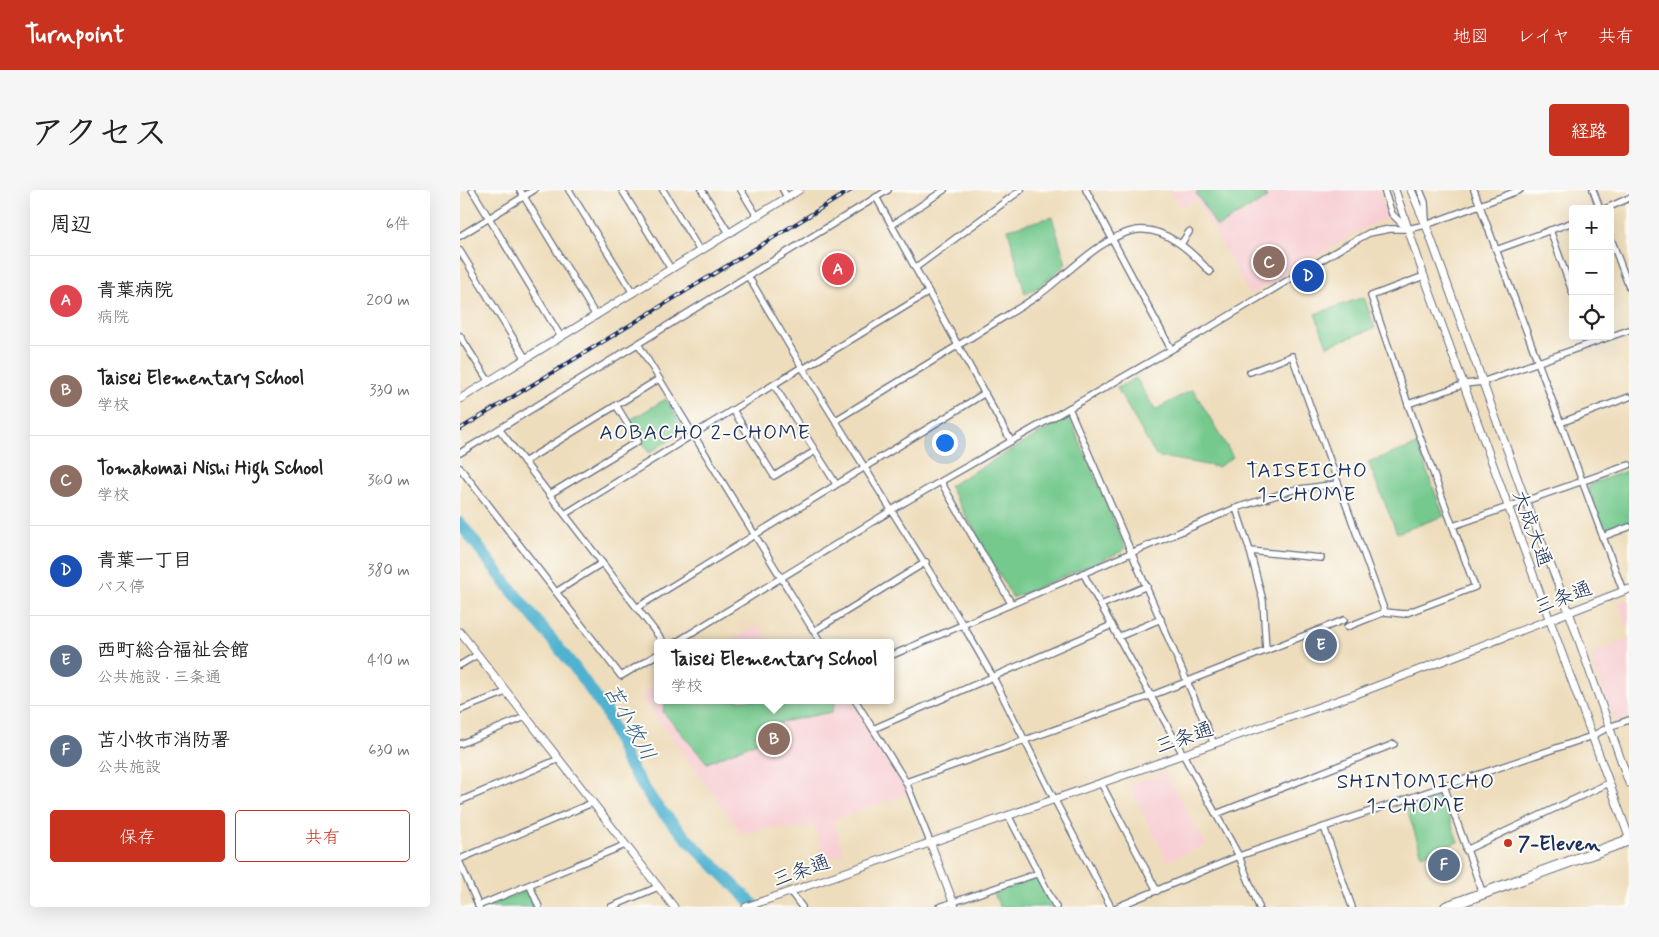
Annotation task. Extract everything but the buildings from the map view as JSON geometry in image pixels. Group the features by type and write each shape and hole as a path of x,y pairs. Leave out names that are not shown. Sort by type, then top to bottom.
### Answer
{"highway":[{"path":"1446,907 1629,839"}],"street":[{"path":"472,190 561,337"},
{"path":"520,190 596,316"},
{"path":"460,236 534,190"},
{"path":"569,190 633,293"},
{"path":"663,190 700,251"},
{"path":"702,190 729,233"},
{"path":"741,190 758,216"},
{"path":"783,190 787,197"},
{"path":"460,399 799,190"},
{"path":"460,453 888,190"},
{"path":"892,224 944,190"},
{"path":"915,268 1021,190"},
{"path":"1086,190 1171,349"},
{"path":"1384,190 1392,214 1408,229"},
{"name":"大成大通","path":"1395,190 1424,276 1629,839"},
{"name":"大成大通","path":"1411,190 1426,225 1526,502 1569,612 1609,727 1627,768 1629,783"},
{"path":"1420,190 1425,202 1426,225"},
{"path":"1474,190 1602,537 1626,590"},
{"path":"683,639 892,509 1011,442 1369,233 1426,225 1520,190"},
{"path":"1593,190 1599,205"},
{"path":"625,191 671,269"},
{"path":"876,197 1011,442"},
{"path":"1614,205 1629,198"},
{"path":"1496,250 1569,223"},
{"path":"836,420 1036,296 1112,238 1136,230 1148,230 1157,233 1180,244 1198,258 1210,272"},
{"path":"1550,230 1569,283"},
{"path":"1180,244 1189,232"},
{"path":"1614,247 1629,287"},
{"path":"460,252 526,359"},
{"path":"748,276 803,368 963,624 993,677 1054,800 1112,907"},
{"path":"1347,627 1385,612 1404,614 1475,588 1371,296 1424,276"},
{"path":"565,514 929,292"},
{"path":"1408,404 1464,384 1482,382 1629,330"},
{"path":"460,336 489,382"},
{"path":"1590,340 1591,344"},
{"path":"638,344 819,639"},
{"path":"1250,372 1292,356 1385,612"},
{"path":"524,462 659,379"},
{"path":"774,385 836,484"},
{"path":"638,607 985,393"},
{"path":"1560,423 1629,397"},
{"path":"550,494 638,441 616,405"},
{"path":"1069,408 1214,744"},
{"path":"733,410 774,476 815,451"},
{"path":"499,429 661,639"},
{"path":"1453,526 1582,483 1629,465"},
{"path":"460,468 621,676 654,656"},
{"path":"941,482 1011,603"},
{"path":"894,654 1236,508 1292,490 1337,484"},
{"path":"1236,508 1263,601 1266,650"},
{"path":"1602,537 1629,528"},
{"path":"1250,551 1320,558"},
{"path":"814,631 926,562"},
{"path":"556,592 602,563"},
{"path":"1083,573 1239,856 1257,906"},
{"path":"1101,605 1147,586"},
{"name":"三条通","path":"746,907 1365,691 1626,590"},
{"path":"1118,638 1161,619"},
{"path":"906,782 1150,696 1344,620"},
{"path":"873,729 1112,625"},
{"path":"460,632 674,907"},
{"path":"460,665 477,655"},
{"path":"460,710 506,692"},
{"path":"858,704 906,782 954,904"},
{"path":"460,744 525,716"},
{"path":"1117,907 1239,856 1592,736 1609,727 1629,720"},
{"path":"1216,814 1394,744"},
{"path":"460,801 559,759"},
{"path":"1101,783 1157,891"},
{"path":"1466,850 1610,783"},
{"path":"1444,786 1483,894"},
{"path":"460,859 592,803"},
{"path":"1008,815 1056,907"},
{"path":"1324,827 1352,907"},
{"path":"460,863 479,906 624,845"},
{"path":"940,907 954,904 1039,873"},
{"path":"530,886 539,907"},
{"path":"611,907 658,887"},
{"path":"790,891 802,907"}],"shaded area":[{"path":"1170,190 1378,190 1388,218 1362,229 1250,295 1196,199 1181,207"},
{"path":"1629,599 1629,630 1618,603"},
{"path":"757,625 766,639 734,639"},
{"path":"1629,639 1629,717 1615,722 1590,655"},
{"path":"654,686 654,704 853,704 903,784 906,794 833,820 844,853 825,860 815,827 765,829 743,835 640,695"},
{"path":"1165,772 1206,845 1167,861 1129,784"}],"green space":[{"path":"1201,190 1262,190 1267,198 1217,227 1196,193"},
{"path":"1052,217 1066,264 1039,287 1025,294 1008,229"},
{"path":"1364,297 1375,328 1327,346 1315,314"},
{"path":"1136,378 1155,410 1193,389 1233,457 1218,467 1156,456 1117,388"},
{"path":"666,399 685,431 649,453 630,420"},
{"path":"1066,418 1070,419 1125,547 1123,551 1012,597 949,486"},
{"path":"1417,445 1444,516 1397,533 1368,462"},
{"path":"1629,470 1629,522 1607,530 1604,529 1588,488 1590,484"},
{"path":"665,704 835,704 832,712 781,722 771,736 707,763 663,712"},
{"path":"1440,791 1458,842 1422,855 1405,804"},
{"path":"1034,877 1037,878 1053,907 1000,907 994,894 995,891"},
{"path":"528,890 535,907 486,907"}],"waterway":[{"name":"苫小牧川","path":"460,523 575,668 606,712 627,762 655,804 689,841 756,907"}],"railway":[{"path":"460,429 851,190"}],"place":[{"name":"Tomakomai Nishi High School","path":"1269,262"},
{"name":"青葉病院","path":"838,269"},
{"name":"青葉一丁目","path":"1308,276"},
{"name":"西町総合福祉会館","path":"1321,645"},
{"name":"Taisei Elementary School","path":"774,739"},
{"name":"7-Eleven","path":"1508,843"},
{"name":"苫小牧市消防署","path":"1444,865"}],"district":[{"name":"AOBACHO 2-CHOME","path":"705,432"},
{"name":"TAISEICHO 1-CHOME","path":"1307,482"},
{"name":"SHINTOMICHO 1-CHOME","path":"1416,793"}]}
